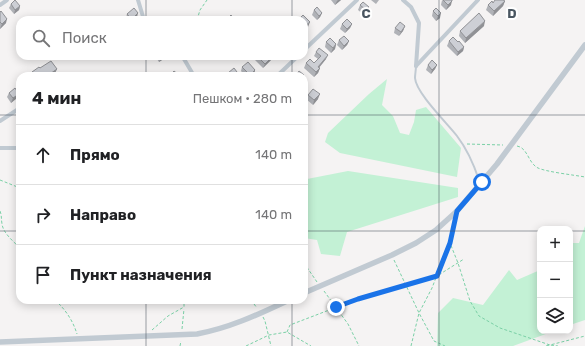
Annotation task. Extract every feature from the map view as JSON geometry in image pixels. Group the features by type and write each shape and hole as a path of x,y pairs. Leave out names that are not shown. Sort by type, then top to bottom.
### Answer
{"street":[{"path":"0,5 6,0"},
{"path":"138,0 143,16"},
{"path":"308,46 357,0"},
{"path":"403,0 411,7 419,23 416,66"},
{"path":"416,66 478,0"},
{"path":"308,291 392,255 416,243 436,230 457,211 482,182 585,45"},
{"path":"185,60 192,72"},
{"path":"281,72 294,60"},
{"path":"0,121 16,111"},
{"path":"0,148 16,148"},
{"path":"0,342 181,335 217,330 280,304"}],"lane":[{"path":"416,66 415,80 422,96 437,111 462,144 472,161 479,180 482,182"}],"path":[{"path":"198,16 200,10 207,0"},
{"path":"462,144 520,146 525,151 532,163 539,168 585,177"},
{"path":"0,180 16,186"},
{"path":"0,211 2,226 7,235 16,244"},
{"path":"411,346 419,313 432,288 450,243 457,211"},
{"path":"450,243 470,302 479,316 500,328 550,345 558,346"},
{"path":"392,255 434,341 445,346"},
{"path":"287,332 290,325 336,307 437,276 464,259"},
{"path":"308,269 348,324 359,346"},
{"path":"59,304 73,322 79,338"},
{"path":"254,304 265,321 271,346"},
{"path":"152,330 168,316 184,307"},
{"path":"180,346 184,307"},
{"path":"246,346 268,335 287,332 311,346"},
{"path":"546,346 585,336"}],"green space":[{"path":"387,79 382,105 393,116 400,133 409,135 414,122 416,110 426,107 461,148 457,177 340,153 325,142 328,133"},
{"path":"348,171 458,188 458,197 347,232 340,256 321,254 317,240 308,239 308,179"},
{"path":"585,226 585,320 573,324 573,243 579,243"},
{"path":"509,270 517,280 537,271 537,334 546,334 513,346 437,346 438,313 453,298 483,305"}],"building":[{"path":"15,0 20,6 15,10 11,4"},
{"path":"443,0 452,0 452,1 448,5"},
{"path":"495,0 505,1 494,11 488,5 492,1 493,3"},
{"path":"363,2 369,7 366,10 360,5"},
{"path":"317,7 322,13 319,16 314,10"},
{"path":"134,8 138,13 135,16 129,16 127,14"},
{"path":"436,8 441,13 438,16 433,11"},
{"path":"1,11 7,19 2,24 0,22"},
{"path":"479,13 485,21 466,38 460,31"},
{"path":"347,19 352,24 347,29 342,24"},
{"path":"400,22 405,26 401,32 395,28"},
{"path":"344,36 349,41 344,46 339,40"},
{"path":"453,37 464,47 458,52 449,41"},
{"path":"330,38 336,44 333,48 326,42"},
{"path":"319,48 328,55 318,67 320,68 316,72 306,63 310,59 314,63 321,56 316,52"},
{"path":"261,60 269,60 265,64"},
{"path":"432,60 437,65 432,70 428,65"},
{"path":"51,61 57,69 53,72 32,72 39,67 40,68"},
{"path":"248,62 255,70 253,72 247,72 242,67"},
{"path":"234,68 237,72 229,72"},
{"path":"15,88 16,90 16,96 13,98 9,93"},
{"path":"313,89 320,94 314,100 308,95"}],"route":[{"path":"336,307 437,276 450,243 457,211 482,182"}]}
